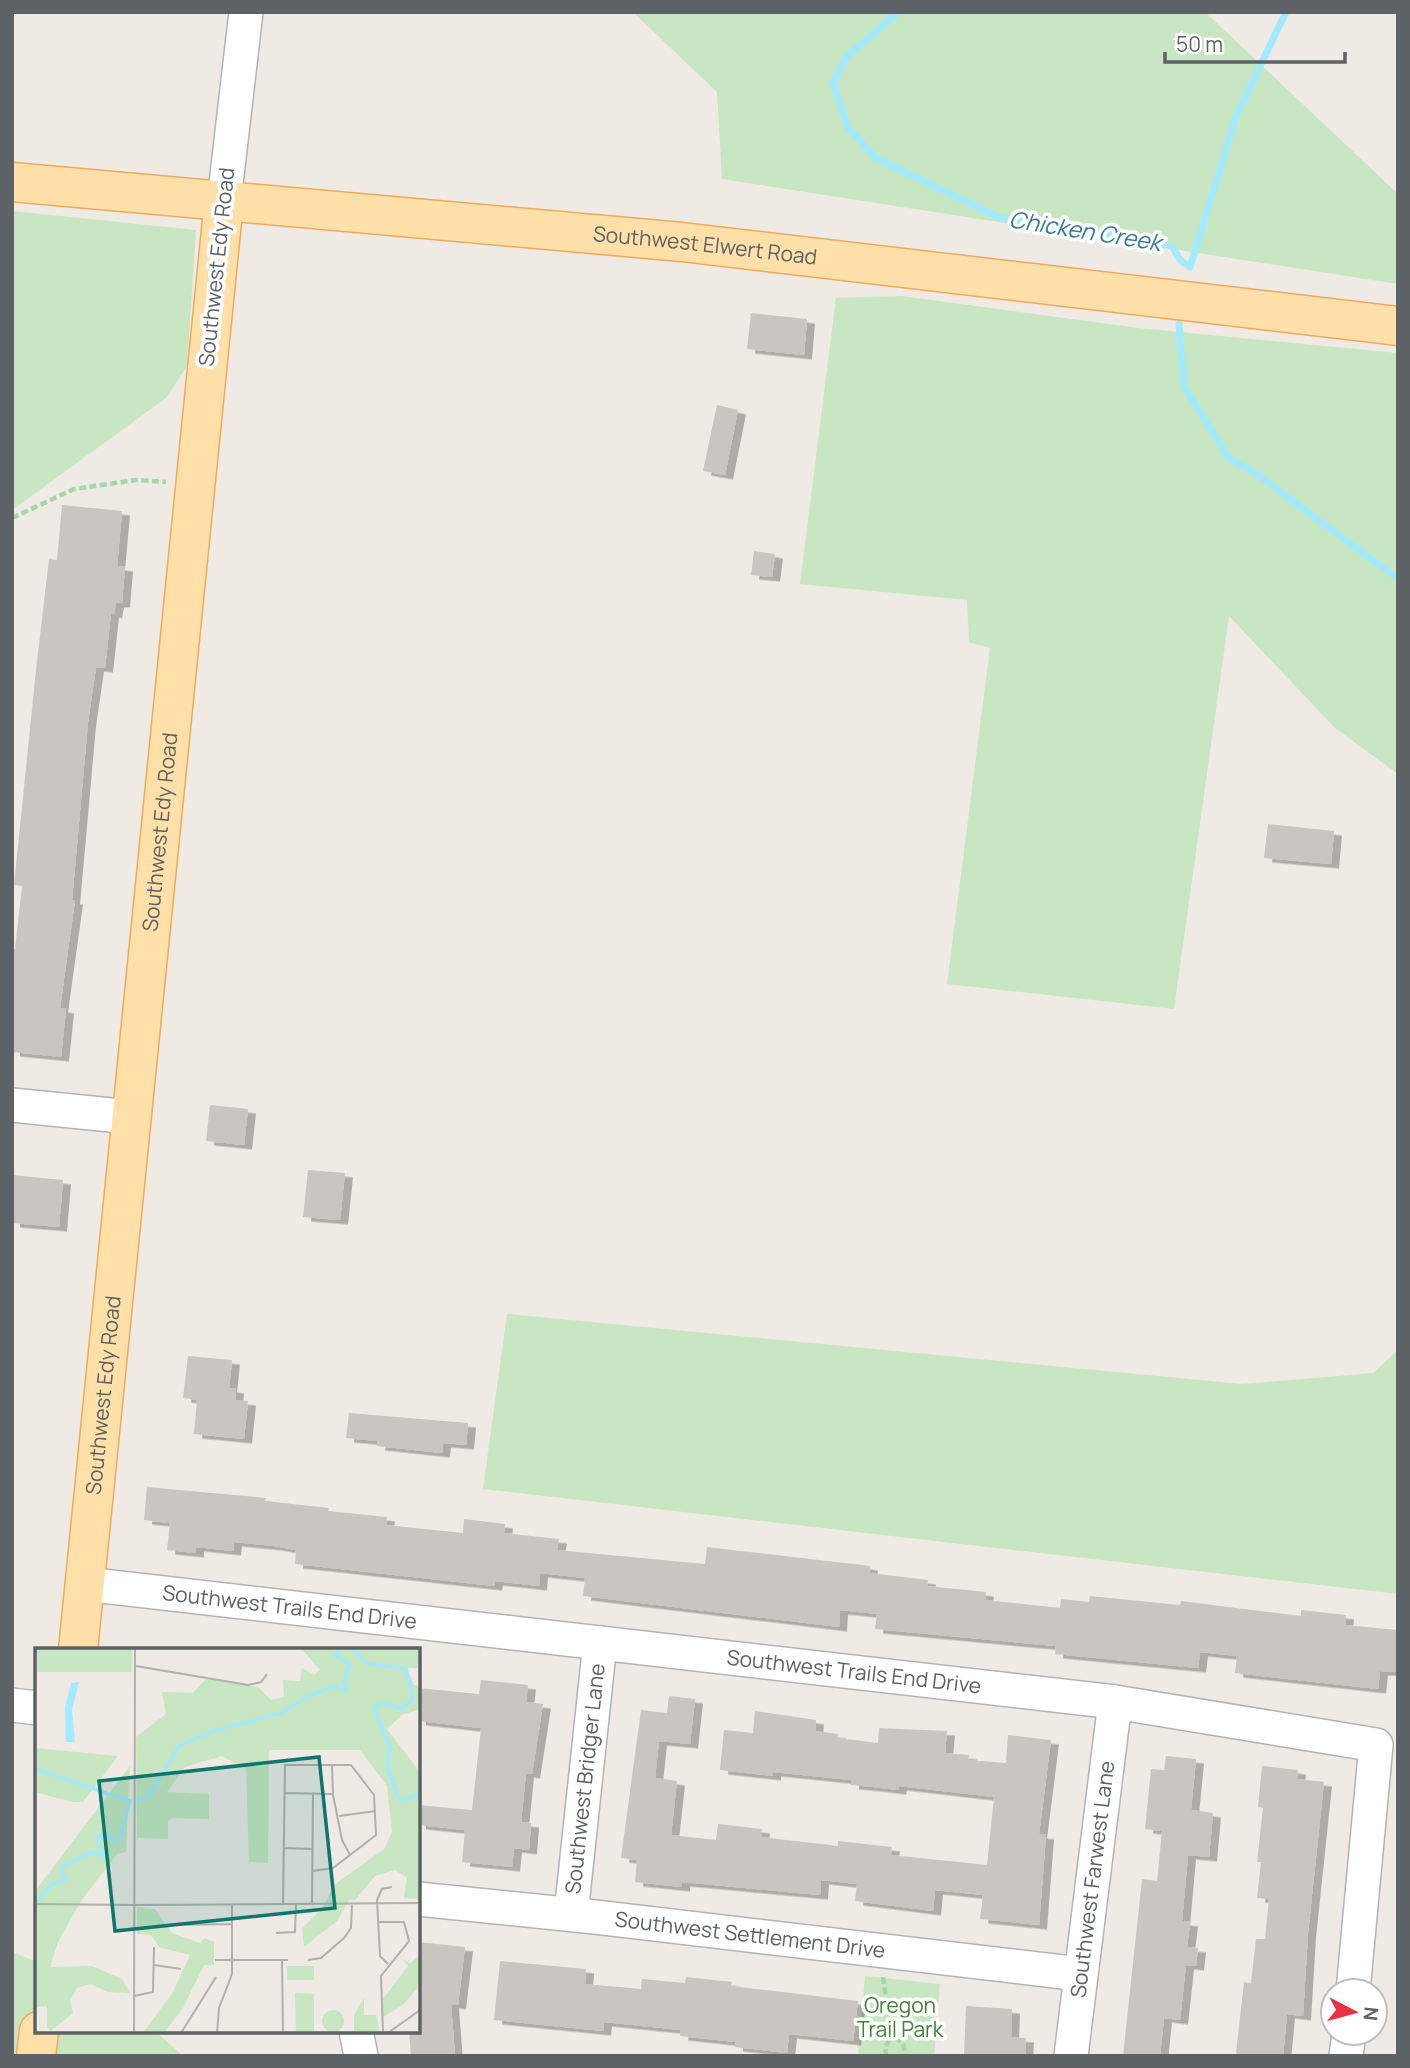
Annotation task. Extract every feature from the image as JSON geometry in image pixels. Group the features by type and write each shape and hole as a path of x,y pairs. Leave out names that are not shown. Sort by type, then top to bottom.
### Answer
{"main road":[{"name":"Southwest Elwert Road","path":"12,182 681,242 1398,326"},
{"name":"Southwest Edy Road","path":"78,1648 224,201"},
{"path":"36,2056 39,2033"}],"street":[{"name":"Southwest Edy Road","path":"224,201 246,12"},
{"path":"12,1105 131,1118"},
{"name":"Southwest Trails End Drive","path":"85,1584 1115,1702 1376,1745 1354,1977"},
{"name":"Southwest Bridger Lane","path":"571,1914 600,1643"},
{"name":"Southwest Farwest Lane","path":"1071,2056 1115,1702"},
{"path":"12,1705 35,1707"},
{"name":"Southwest Settlement Drive","path":"420,1899 571,1914 1080,1974"},
{"path":"356,2033 361,2056"}],"path":[{"path":"12,518 74,489 136,480 195,483"},
{"path":"881,1952 892,2036 885,2047 886,2056"},
{"path":"892,2036 903,2043 906,2056"}],"green space":[{"path":"633,12 1205,12 1398,194 1398,284 722,179 717,92"},
{"path":"12,211 196,230 187,366 166,398 12,510"},
{"path":"902,296 1138,328 1398,353 1398,774 1335,728 1229,616 1174,1009 947,984 990,648 969,642 967,600 800,584 836,298"},
{"path":"507,1314 1242,1384 1373,1373 1398,1350 1398,1594 483,1489"},
{"path":"12,1952 35,1961 35,2033 157,2033 183,2056 12,2056"},
{"name":"Oregon Trail Park","path":"865,1976 940,1984 934,2056 858,2056"}],"building":[{"path":"751,313 807,319 804,355 747,349"},
{"path":"717,405 738,410 725,475 703,471"},
{"path":"62,505 122,511 117,566 125,567 122,603 116,603 114,614 111,613 105,668 96,667 88,722 72,900 75,900 60,1008 66,1009 61,1057 12,1052 12,948 15,949 22,886 14,885 36,670 49,559 57,560"},
{"path":"754,551 775,554 772,577 751,575"},
{"path":"1268,824 1334,831 1331,864 1264,858"},
{"path":"210,1105 248,1109 244,1145 206,1141"},
{"path":"308,1170 345,1173 340,1220 303,1217"},
{"path":"12,1175 63,1180 59,1227 12,1223"},
{"path":"188,1356 232,1360 229,1388 236,1389 235,1400 248,1401 244,1439 194,1434 197,1400 183,1398"},
{"path":"349,1413 468,1423 466,1445 443,1443 442,1453 377,1446 378,1441 346,1438"},
{"path":"147,1487 266,1498 265,1501 329,1508 328,1511 387,1517 386,1525 463,1533 464,1519 505,1524 504,1533 559,1539 557,1550 705,1564 707,1547 870,1566 869,1573 928,1580 927,1586 986,1592 985,1600 1060,1608 1061,1599 1089,1602 1090,1596 1180,1605 1181,1601 1301,1616 1301,1610 1346,1615 1345,1625 1398,1630 1398,1672 1380,1671 1378,1689 1235,1673 1237,1656 1200,1652 1198,1668 1055,1654 1056,1646 875,1629 877,1614 840,1610 839,1627 583,1596 585,1578 540,1573 539,1586 495,1581 494,1586 295,1564 296,1550 274,1546 234,1542 233,1551 196,1547 196,1553 167,1550 170,1523 144,1520"},
{"path":"481,1680 528,1685 526,1702 543,1704 532,1774 526,1773 521,1822 531,1823 529,1850 514,1848 512,1867 462,1862 465,1830 420,1825 420,1805 472,1810 481,1728 420,1721 420,1688 479,1694"},
{"path":"669,1696 695,1699 690,1744 659,1741 655,1778 677,1781 671,1835 716,1840 718,1824 762,1829 761,1837 838,1846 838,1841 892,1847 891,1855 987,1865 994,1797 899,1786 898,1790 851,1785 851,1780 773,1772 773,1776 720,1770 724,1730 753,1733 755,1711 816,1720 815,1731 838,1734 837,1738 878,1743 879,1728 947,1731 945,1753 969,1755 968,1760 1006,1763 1008,1735 1051,1740 1039,1834 1046,1835 1039,1925 980,1919 983,1895 935,1890 933,1911 855,1901 857,1884 821,1880 820,1895 682,1882 682,1887 635,1882 637,1860 621,1858 641,1710 667,1713"},
{"path":"1166,1756 1196,1759 1191,1810 1213,1813 1209,1857 1188,1855 1182,1921 1190,1922 1187,1947 1198,1948 1196,1966 1186,1965 1180,2020 1164,2018 1160,2056 1123,2056 1142,1879 1157,1881 1162,1831 1145,1829 1151,1769 1164,1770"},
{"path":"1262,1766 1298,1770 1297,1779 1324,1782 1308,1933 1303,2016 1287,2014 1283,2056 1240,2056 1236,2053 1244,1982 1251,1983 1256,1939 1265,1939 1269,1899 1257,1898 1261,1862 1257,1862 1263,1808 1258,1807"},
{"path":"420,1942 465,1947 458,2005 451,2004 455,2056 411,2056 409,2033 420,2033"},
{"path":"500,1961 586,1969 585,1984 641,1989 642,1979 685,1983 686,1977 732,1982 731,1986 858,2001 853,2041 789,2034 787,2053 735,2047 735,2042 680,2036 681,2030 604,2022 603,2031 494,2020"},
{"path":"966,2006 1012,2009 1011,2037 1026,2038 1025,2056 964,2056"}],"waterway":[{"name":"Chicken Creek","path":"899,12 846,57 833,83 848,128 876,158 998,217 1172,246 1180,260 1190,267 1237,114 1286,12"},
{"name":"Chicken Creek","path":"1179,324 1184,387 1229,458 1258,475 1398,579"}]}
